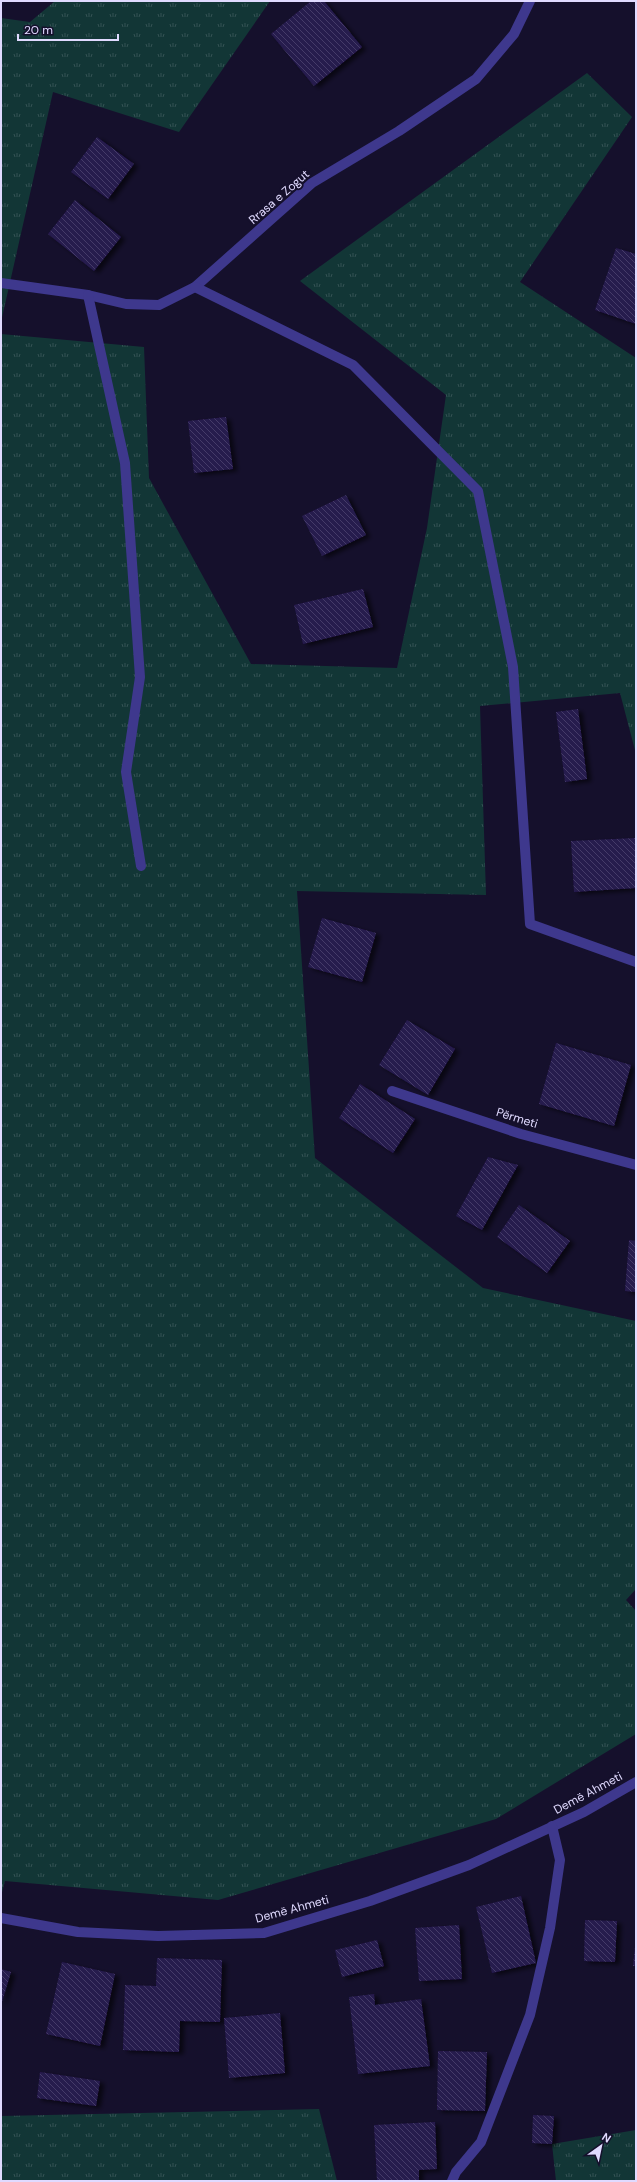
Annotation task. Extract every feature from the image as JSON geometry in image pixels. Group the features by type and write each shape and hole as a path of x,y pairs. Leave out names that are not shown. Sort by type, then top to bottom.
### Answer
{"street":[{"name":"Rrasa e Zogut","path":"1,282 88,294 126,304 159,305 195,287 312,183 399,131 476,79 514,34 530,1"},
{"path":"195,287 353,365 478,491 513,667 530,924 636,962"},
{"path":"88,294 124,463 140,677 126,772 141,866"},
{"name":"Përmeti","path":"392,1091 521,1134 636,1164"},
{"name":"Demë Ahmeti","path":"1,1918 86,1932 158,1936 264,1932 370,1901 469,1865 584,1812 636,1782"},
{"name":"Demë Ahmeti","path":"452,2181 456,2172 481,2142 530,2015 550,1928 560,1860 552,1826"}],"green space":[{"path":"55,1 270,1 179,132 53,92 1,322 1,18 30,22"},
{"path":"587,73 632,117 520,282 636,358 636,754 620,693 480,706 486,895 297,891 315,1158 483,1288 636,1321 636,1589 626,1600 636,1611 636,1734 496,1819 218,1900 5,1881 1,1896 1,334 144,347 149,478 251,664 397,668 427,528 446,395 300,281"},
{"path":"319,2109 337,2181 1,2181 1,2116"},
{"path":"636,2130 636,2181 556,2181 552,2144"}],"building":[{"path":"311,1 324,1 362,47 314,86 271,34"},
{"path":"97,137 134,164 108,199 71,172"},
{"path":"75,200 121,237 94,271 48,234"},
{"path":"616,248 636,254 636,324 595,310"},
{"path":"226,417 233,469 194,473 188,421"},
{"path":"346,495 366,535 322,556 302,516"},
{"path":"363,589 373,627 303,644 294,605"},
{"path":"578,709 587,779 565,782 556,712"},
{"path":"636,838 636,888 574,892 571,841"},
{"path":"322,918 376,933 362,982 308,967"},
{"path":"407,1020 455,1049 428,1095 379,1065"},
{"path":"556,1043 631,1065 614,1126 539,1104"},
{"path":"360,1084 415,1119 393,1153 339,1118"},
{"path":"488,1157 518,1165 482,1230 456,1216"},
{"path":"519,1205 570,1241 547,1273 497,1237"},
{"path":"629,1240 636,1241 636,1292 625,1291"},
{"path":"521,1896 536,1963 492,1973 476,1907"},
{"path":"585,1920 617,1921 615,1962 584,1961"},
{"path":"459,1925 462,1979 419,1981 415,1928"},
{"path":"377,1940 384,1966 342,1977 335,1950"},
{"path":"635,1947 636,1966 633,1966"},
{"path":"157,1958 222,1960 220,2022 180,2021 179,2052 123,2050 125,1985 156,1986"},
{"path":"62,1962 115,1974 100,2046 46,2034"},
{"path":"1,1969 11,1972 1,2005"},
{"path":"374,1994 375,2005 421,1999 430,2066 358,2074 349,1997"},
{"path":"280,2013 285,2073 229,2078 224,2018"},
{"path":"438,2051 487,2052 485,2111 437,2110"},
{"path":"40,2072 100,2081 96,2106 37,2098"},
{"path":"533,2115 554,2116 552,2144 532,2143"},
{"path":"435,2122 437,2169 419,2170 419,2181 377,2181 374,2125"}]}
